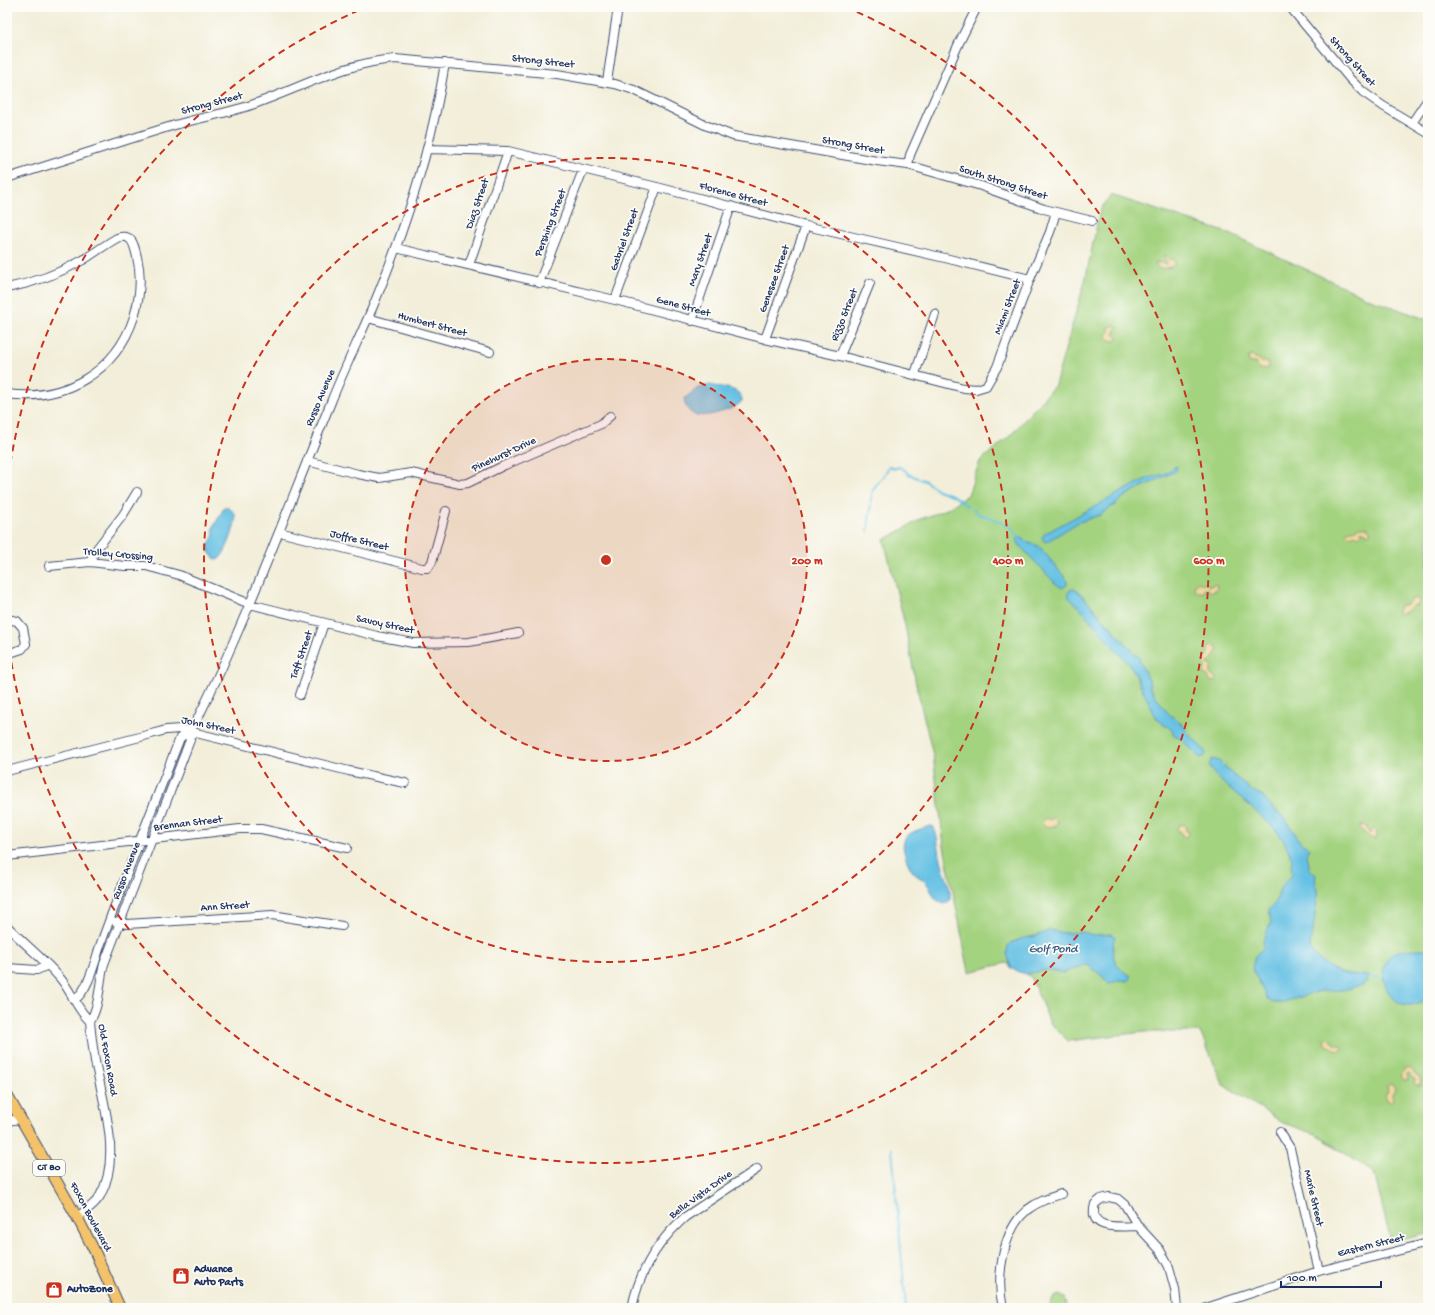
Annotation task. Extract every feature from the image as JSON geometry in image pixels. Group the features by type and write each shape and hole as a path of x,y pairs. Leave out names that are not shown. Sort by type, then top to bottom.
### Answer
{"main road":[{"name":"CT 80","path":"7,1095 20,1119"},
{"name":"Foxon Boulevard","path":"20,1119 77,1217 94,1250 120,1308"}],"street":[{"path":"607,82 618,7"},
{"path":"908,165 910,155 959,43 977,7"},
{"name":"Strong Street","path":"1290,7 1357,86 1370,98 1428,133"},
{"name":"Strong Street","path":"7,178 170,127 246,107 321,78 370,62 395,58 557,74 607,82 634,90 705,125 734,136 908,165"},
{"name":"Russo Avenue","path":"74,1000 78,998 87,984 109,920 180,738 189,731 199,715 250,604 334,394 368,318 396,248 422,170 445,63"},
{"path":"1412,123 1428,99"},
{"name":"Florence Street","path":"427,149 508,151 657,187 806,226 930,254 1030,279"},
{"name":"Diaz Street","path":"468,265 508,151"},
{"name":"South Strong Street","path":"908,165 986,188 1056,212 1092,221"},
{"name":"Pershing Street","path":"539,283 584,170"},
{"name":"Gabriel Street","path":"615,300 657,187"},
{"name":"Mary Street","path":"692,321 731,206"},
{"name":"Miami Street","path":"964,388 980,389 986,386 991,380 1050,232 1056,212"},
{"name":"Genesee Street","path":"765,339 806,226"},
{"path":"7,288 67,268 117,238 123,236 128,237 132,242 138,260 140,285 136,310 121,344 105,364 84,380 63,390 36,396 7,394"},
{"name":"Gene Street","path":"396,248 615,300 692,321 915,374 964,388"},
{"name":"Rizzo Street","path":"840,356 870,283"},
{"path":"915,374 935,314"},
{"name":"Humbert Street","path":"368,318 490,352"},
{"name":"Pinehurst Drive","path":"307,461 379,478 411,473 460,484 468,483 505,465 601,424 610,416"},
{"path":"90,562 94,551 123,515 137,492"},
{"name":"Joffre Street","path":"279,532 422,568 428,568 432,562 446,511"},
{"name":"Trolley Crossing","path":"49,566 90,562 125,566 146,566 179,576 250,604"},
{"name":"Savoy Street","path":"250,604 324,623 413,643 469,642 518,633"},
{"path":"7,619 17,621 23,628 26,644 22,649 7,654"},
{"name":"Taft Street","path":"300,695 324,623"},
{"name":"John Street","path":"7,772 166,730 180,730 349,771 405,782"},
{"name":"Russo Avenue","path":"90,1022 95,1014 99,985 104,964 190,740 189,731"},
{"name":"Brennan Street","path":"7,856 240,829 261,829 347,848"},
{"name":"Ann Street","path":"109,920 127,924 272,915 342,926"},
{"name":"Old Foxon Road","path":"7,926 62,979 84,1016 90,1022 93,1048 108,1122 110,1153 107,1177 99,1198 92,1206 77,1217"},
{"path":"7,968 37,970 48,965"},
{"path":"7,1121 20,1119"},
{"name":"Marie Street","path":"1280,1132 1290,1148 1319,1271"},
{"name":"Bella Vista Drive","path":"632,1308 640,1279 647,1264 654,1252 675,1226 697,1209 757,1169"},
{"path":"1003,1308 1000,1292 1001,1271 1005,1250 1014,1226 1028,1210 1041,1201 1061,1194"},
{"path":"1138,1226 1106,1226 1099,1222 1094,1214 1095,1204 1098,1201 1109,1197 1118,1199 1125,1205 1138,1226 1156,1245 1169,1267 1176,1289 1177,1308"},
{"name":"Eastern Street","path":"1206,1308 1319,1271 1428,1243"}],"green space":[{"path":"1111,195 1228,233 1370,299 1428,320 1428,1234 1391,1242 1374,1173 1316,1134 1283,1123 1223,1084 1200,1032 1143,1032 1068,1041 1050,1023 1031,977 1006,963 969,972 944,846 933,755 916,684 905,625 884,540 921,519 947,509 968,495 980,461 1011,435 1055,385 1085,281 1100,210"},
{"path":"1059,1295 1065,1298 1067,1304 1065,1308 1049,1308 1054,1297"}],"sand":[{"path":"1166,255 1168,259 1174,260 1175,264 1171,267 1160,269 1156,265 1156,262 1166,264 1163,256"},
{"path":"1114,325 1117,327 1114,334 1118,339 1115,341 1109,340 1107,336 1109,328"},
{"path":"1251,356 1259,359 1261,362 1268,362 1268,368 1260,369 1255,363 1250,363 1248,359"},
{"path":"1359,527 1367,527 1371,532 1368,534 1361,531 1362,534 1359,537 1355,534 1351,536 1345,533 1348,531"},
{"path":"1199,582 1209,586 1216,584 1216,590 1210,592 1208,589 1204,589 1203,593 1194,589 1195,585"},
{"path":"1417,598 1419,602 1418,605 1412,606 1407,611 1400,614 1398,612 1400,606"},
{"path":"1211,645 1216,646 1218,649 1208,663 1209,665 1212,665 1210,674 1216,678 1216,681 1213,682 1210,681 1208,676 1204,674 1208,647"},
{"path":"1053,817 1058,822 1056,826 1047,827 1043,824 1042,821 1046,818 1051,820"},
{"path":"1180,824 1187,827 1185,830 1189,832 1187,837 1182,836 1181,832 1178,832 1177,828"},
{"path":"1362,825 1366,826 1369,833 1371,833 1373,829 1376,830 1376,839 1369,837 1361,830 1360,827"},
{"path":"1327,1038 1331,1039 1334,1044 1341,1046 1341,1050 1338,1051 1328,1046 1325,1042"},
{"path":"1405,1068 1411,1069 1414,1074 1419,1076 1421,1081 1420,1085 1416,1085 1414,1083 1415,1079 1412,1078 1409,1073 1407,1074 1408,1080 1404,1080 1401,1075"},
{"path":"1389,1084 1393,1085 1395,1089 1392,1094 1393,1100 1390,1102 1387,1100 1385,1095 1388,1091 1387,1087"}],"water":[{"path":"710,385 735,391 741,396 742,401 727,410 700,416 695,415 688,410 684,401 685,398 698,388"},
{"path":"1176,466 1176,471 1134,491 1100,515 1077,523 1048,541 1045,542 1042,538 1044,534 1066,522 1148,478 1164,474"},
{"path":"226,507 232,510 235,515 234,524 226,549 220,558 215,559 209,552 208,546 214,535 213,528"},
{"path":"1018,536 1029,543 1039,546 1067,580 1067,585 1062,588 1056,584 1020,546 1016,538"},
{"path":"1074,589 1078,591 1139,658 1149,680 1150,688 1169,714 1183,725 1187,732 1204,750 1206,754 1204,757 1199,757 1183,741 1173,734 1172,730 1157,719 1132,668 1077,605 1068,597 1070,590"},
{"path":"1212,759 1219,761 1250,790 1262,795 1267,802 1287,821 1302,844 1310,848 1306,856 1309,868 1316,875 1317,895 1313,933 1310,943 1311,950 1320,960 1338,972 1355,976 1369,975 1363,985 1343,990 1321,991 1280,1003 1274,1003 1268,1000 1252,969 1255,956 1264,947 1263,941 1271,922 1269,909 1275,903 1283,885 1293,874 1291,871 1292,859 1284,841 1275,829 1213,773 1209,765"},
{"path":"931,826 934,827 942,864 950,889 950,899 944,904 934,897 928,884 912,870 903,848 904,842 909,834"},
{"name":"Golf Pond","path":"1050,930 1064,933 1083,932 1093,935 1113,934 1115,937 1113,944 1113,955 1119,967 1130,975 1131,979 1128,981 1118,980 1109,984 1101,975 1088,965 1081,966 1064,973 1048,970 1026,974 1011,968 1007,954 1010,943 1036,936"},
{"path":"1428,949 1428,998 1413,1005 1402,1004 1395,1000 1385,986 1384,968 1387,960 1395,952"}],"waterway":[{"path":"868,531 872,493 889,466 893,469 899,467 908,474 925,481 938,490 952,495 968,506"},
{"path":"973,509 978,514 1009,526 1018,536"},
{"path":"1369,977 1380,978"},
{"path":"892,1149 906,1308"}],"place":[{"name":"Advance Auto Parts","path":"181,1276"},
{"name":"AutoZone","path":"54,1290"}]}
